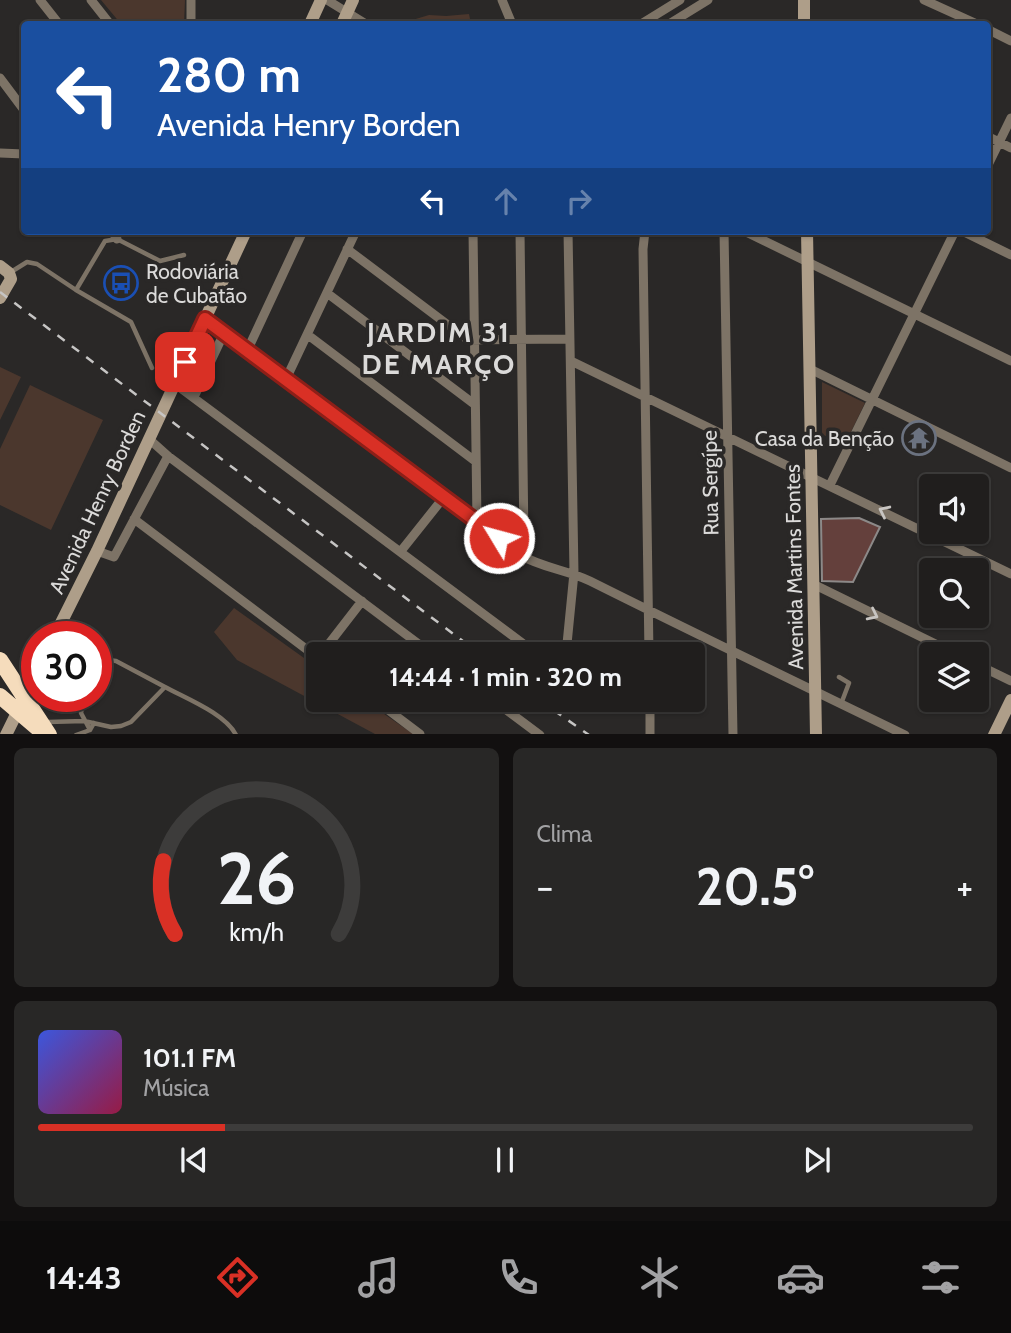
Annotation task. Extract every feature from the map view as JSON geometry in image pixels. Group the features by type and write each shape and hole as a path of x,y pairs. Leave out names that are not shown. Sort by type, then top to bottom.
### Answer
{"highway":[{"path":"0,660 47,734"},
{"path":"0,696 47,734"}],"street":[{"path":"40,0 56,21"},
{"path":"91,0 108,21"},
{"path":"191,0 191,21"},
{"path":"311,21 321,0"},
{"path":"327,0 345,19 353,0"},
{"path":"502,0 512,21"},
{"path":"646,21 680,0"},
{"path":"674,21 708,0"},
{"path":"804,0 804,21"},
{"path":"924,0 970,21"},
{"path":"991,31 1011,41"},
{"path":"0,78 21,106"},
{"path":"991,159 1011,118"},
{"path":"991,138 1011,148"},
{"path":"0,153 21,154"},
{"name":"Avenida Henry Borden","path":"62,621 244,235"},
{"path":"247,351 301,235"},
{"path":"286,379 354,235"},
{"path":"473,235 477,522"},
{"path":"520,235 524,541 520,555"},
{"path":"567,642 574,573 568,235"},
{"path":"645,235 649,642"},
{"name":"Rua Sergípe","path":"724,235 733,734"},
{"path":"753,235 1011,361"},
{"name":"Avenida Martins Fontes","path":"807,235 816,734"},
{"path":"830,485 953,235"},
{"path":"970,235 1011,255"},
{"path":"347,249 468,341 570,339"},
{"path":"0,298 11,279 5,269"},
{"path":"327,293 474,404"},
{"path":"205,319 520,555 536,564 574,573 905,734"},
{"path":"194,397 223,332"},
{"path":"308,335 475,461"},
{"path":"571,361 1011,573"},
{"path":"810,369 1011,468"},
{"path":"175,384 521,642"},
{"path":"149,439 416,642"},
{"path":"97,551 114,557 168,456"},
{"path":"401,551 444,496"},
{"path":"135,519 306,646"},
{"path":"813,584 931,642"},
{"path":"331,642 362,601"},
{"path":"989,670 1011,681"},
{"path":"994,734 1011,700"},
{"path":"6,734 21,705"},
{"path":"391,712 420,734"},
{"path":"510,712 540,734"},
{"path":"650,712 650,734"},
{"path":"0,721 14,719"}],"lane":[{"path":"76,290 105,241 115,235 160,261 184,254"},
{"path":"5,269 27,262 37,264 131,322 152,368"},
{"path":"112,660 218,716 236,734"},
{"path":"839,677 849,683 841,704"},
{"path":"14,719 52,723 84,722 111,727 131,722 165,687"},
{"path":"81,712 90,730"},
{"path":"76,734 90,730 94,723"}],"shaded area":[{"path":"101,0 185,0 184,21 118,21"},
{"path":"469,14 470,21 409,21 429,15"},
{"path":"0,367 21,377 0,420"},
{"path":"822,382 865,403 844,446 822,434"},
{"path":"30,385 103,420 51,530 0,505 0,449"},
{"path":"234,608 306,659 306,697 237,660 214,632"},
{"path":"334,712 381,712 413,734 375,734"}],"building":[{"path":"859,518 880,527 853,582 822,581 821,519"}],"railway":[{"path":"0,292 464,642"},
{"path":"556,712 588,734"}],"place":[{"name":"Rodoviária de Cubatão","path":"121,283"},
{"name":"Casa da Benção","path":"919,438"}],"district":[{"name":"JARDIM 31 DE MARÇO","path":"439,348"}],"route":[{"path":"185,362 205,319 499,538"}]}
